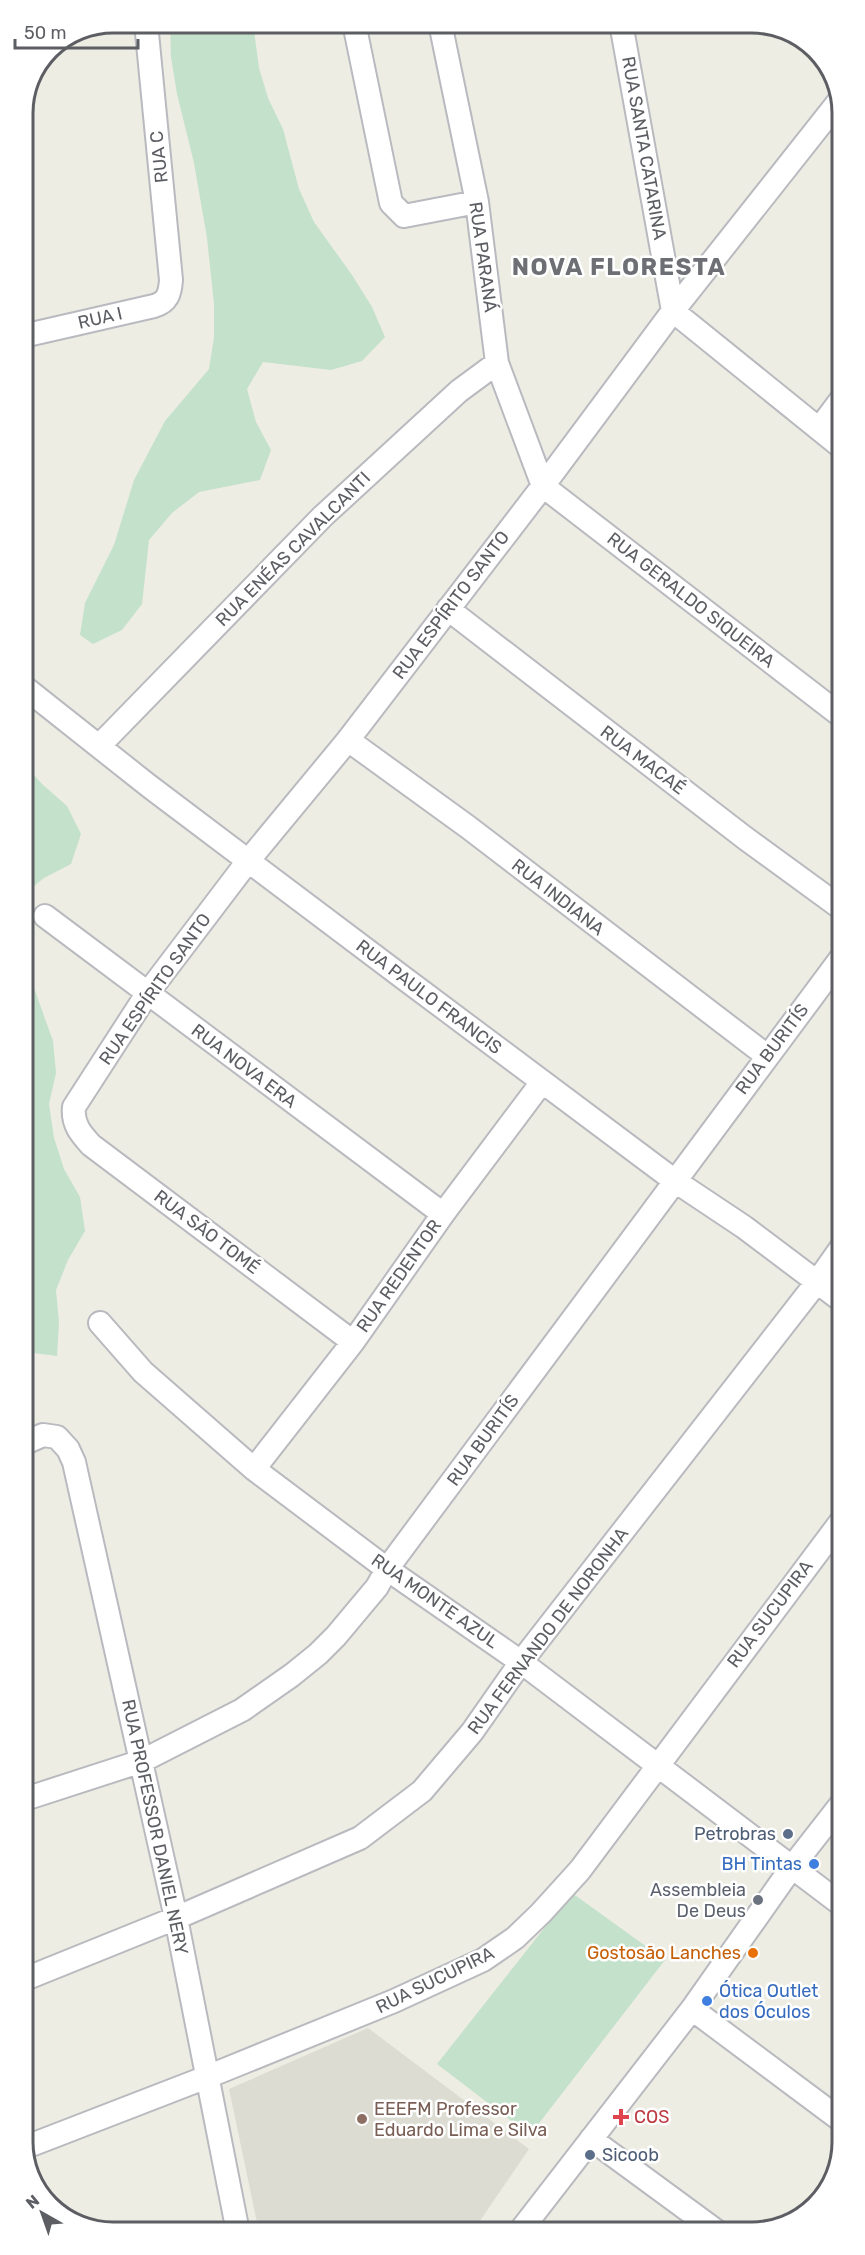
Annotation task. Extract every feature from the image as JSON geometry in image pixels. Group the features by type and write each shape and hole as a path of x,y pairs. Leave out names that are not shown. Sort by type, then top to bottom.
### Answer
{"street":[{"name":"RUA C","path":"147,33 171,280 170,291"},
{"path":"356,33 394,209 404,216 477,202"},
{"name":"RUA PARANÁ","path":"442,33 477,202 497,363 543,486"},
{"name":"RUA SANTA CATARINA","path":"623,33 673,311"},
{"name":"RUA ESPÍRITO SANTO","path":"73,1114 78,1100 147,994 248,861 348,740 543,486 673,311 832,110"},
{"name":"RUA I","path":"33,334 161,304 168,298 170,291"},
{"path":"673,311 832,440"},
{"name":"RUA ENÉAS CAVALCANTI","path":"99,746 323,516 459,390 497,363"},
{"path":"819,429 832,412"},
{"name":"RUA GERALDO SIQUEIRA","path":"543,486 832,703"},
{"name":"RUA MACAÉ","path":"448,609 736,831 832,901"},
{"name":"RUA PAULO FRANCIS","path":"33,694 248,861 542,1082 832,1293"},
{"name":"RUA INDIANA","path":"348,740 468,827 766,1056"},
{"name":"RUA NOVA ERA","path":"45,916 443,1214"},
{"name":"RUA BURITÍS","path":"33,1796 142,1761 242,1710 292,1675 336,1636 377,1587 387,1569 832,970"},
{"name":"RUA REDENTOR","path":"254,1469 353,1342 443,1214 542,1082"},
{"name":"RUA SÃO TOMÉ","path":"73,1114 79,1132 91,1145 353,1342"},
{"name":"RUA FERNANDO DE NORONHA","path":"33,1976 176,1918 360,1838 422,1791 472,1732 521,1662 832,1261"},
{"name":"RUA MONTE AZUL","path":"100,1323 151,1380 254,1469 387,1569 521,1662 832,1897"},
{"name":"RUA PROFESSOR DANIEL NERY","path":"33,1439 49,1435 57,1437 72,1454 176,1918 236,2222"},
{"name":"RUA SUCUPIRA","path":"33,2144 394,2001 483,1960 515,1938 580,1870 832,1533"},
{"path":"527,2222 692,2009 792,1867 832,1816"},
{"path":"692,2009 832,2114"},
{"path":"591,2139 704,2222"}],"shaded area":[{"name":"EEEFM Professor Eduardo Lima e Silva","path":"368,2028 529,2149 479,2222 257,2222 229,2089"}],"green space":[{"path":"170,33 254,33 259,68 268,98 283,129 299,189 314,222 372,307 385,337 362,361 331,370 263,362 247,389 256,422 271,450 260,480 199,492 172,513 149,540 142,604 122,630 93,644 80,635 85,603 114,545 134,480 165,421 209,369 214,337 214,304 207,238 194,163 177,94 171,57"},
{"path":"33,774 67,806 81,834 71,864 44,878 33,887"},
{"path":"33,985 53,1041 56,1073 49,1104 54,1138 64,1169 80,1197 85,1231 68,1260 56,1290 59,1322 57,1356 33,1353"},
{"path":"572,1893 665,1960 530,2135 437,2064"}],"place":[{"name":"Petrobras","path":"788,1834"},
{"name":"BH Tintas","path":"814,1864"},
{"name":"Assembleia De Deus","path":"758,1900"},
{"name":"Gostosão Lanches","path":"753,1953"},
{"name":"Ótica Outlet dos Óculos","path":"707,2001"},
{"name":"COS","path":"621,2117"},
{"name":"EEEFM Professor Eduardo Lima e Silva","path":"362,2119"},
{"name":"Sicoob","path":"590,2155"}],"district":[{"name":"NOVA FLORESTA","path":"619,267"}]}
